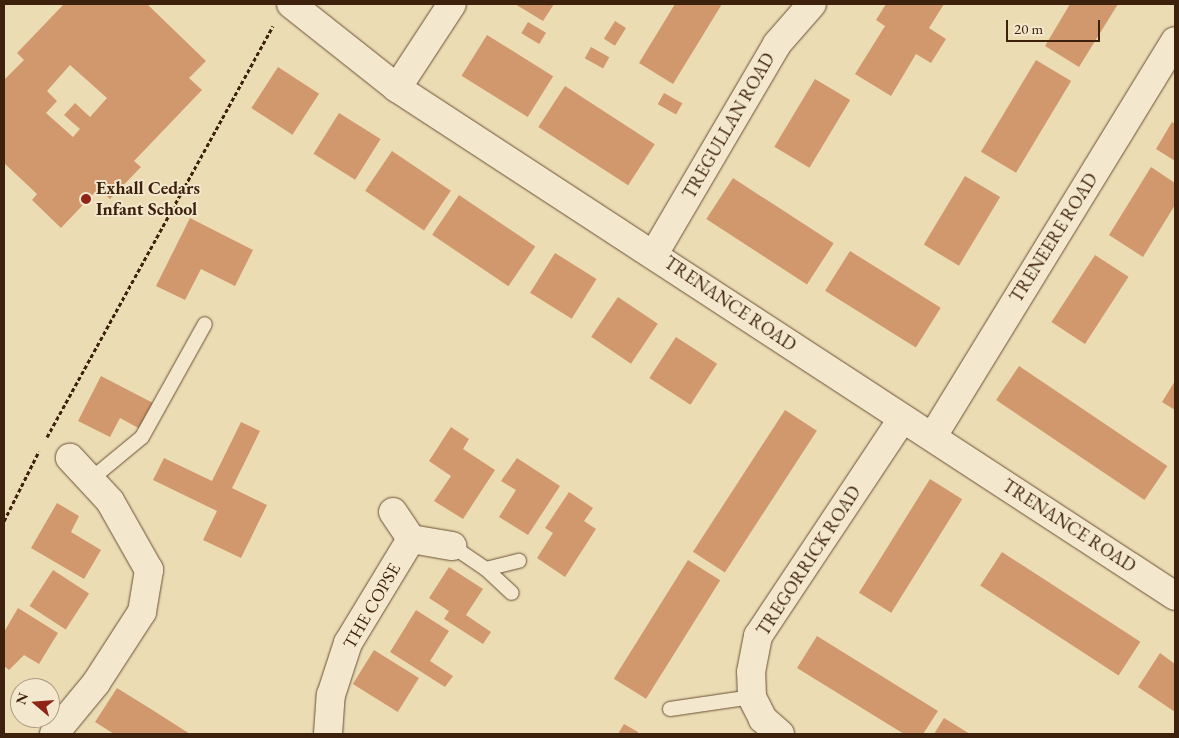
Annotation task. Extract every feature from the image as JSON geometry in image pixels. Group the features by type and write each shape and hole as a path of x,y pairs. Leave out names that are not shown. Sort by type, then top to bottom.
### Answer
{"street":[{"path":"397,88 452,4"},
{"name":"TREGULLAN ROAD","path":"654,254 778,44 812,4"},
{"name":"TRENANCE ROAD","path":"283,12 654,254 902,419 933,436 1173,591"},
{"name":"TRENEERE ROAD","path":"933,436 1175,41"},
{"name":"TREGORRICK ROAD","path":"780,734 763,719 752,697 750,672 763,628 902,419"},
{"path":"54,734 96,684 142,612 149,570 110,501 70,458"},
{"path":"393,512 411,539 452,546"},
{"name":"THE COPSE","path":"328,734 330,695 348,643 411,539"}],"lane":[{"path":"90,480 142,437 205,324"},
{"path":"452,546 486,569 512,593"},
{"path":"486,569 519,561"},
{"path":"670,709 752,697"}],"path":[{"path":"4,521 53,425 283,12"}],"building":[{"path":"64,4 147,4 206,61 189,78 202,90 134,161 141,167 110,199 99,188 61,228 32,200 37,194 4,163 4,80 24,60 17,53","holes":["70,65 107,98 90,117 75,103 64,115 80,129 73,137 46,113 57,101 47,91"]},
{"path":"515,4 554,4 543,21"},
{"path":"675,4 722,4 673,84 639,63"},
{"path":"886,4 944,4 929,28 946,39 931,63 916,54 891,96 855,74 885,26 876,20"},
{"path":"1070,4 1118,4 1079,67 1045,46"},
{"path":"615,21 626,28 615,46 604,39"},
{"path":"528,22 546,33 539,44 521,33"},
{"path":"487,35 553,76 528,117 462,76"},
{"path":"591,47 609,57 603,69 585,58"},
{"path":"1036,60 1071,81 1016,173 981,152"},
{"path":"278,67 319,94 292,135 251,108"},
{"path":"815,79 850,100 809,168 774,147"},
{"path":"565,86 655,144 628,185 538,127"},
{"path":"664,93 682,103 676,115 658,104"},
{"path":"339,113 381,139 355,180 314,154"},
{"path":"1172,122 1175,124 1175,161 1156,149"},
{"path":"392,151 451,191 424,230 365,191"},
{"path":"1151,167 1175,183 1175,205 1143,257 1109,235"},
{"path":"965,176 1000,197 959,266 924,245"},
{"path":"733,178 834,243 807,284 706,219"},
{"path":"459,195 535,246 508,286 432,235"},
{"path":"190,218 253,250 235,286 201,269 185,300 156,286"},
{"path":"850,251 941,308 916,348 825,291"},
{"path":"555,253 597,279 572,319 530,293"},
{"path":"1095,255 1129,277 1085,344 1051,322"},
{"path":"618,297 658,324 631,364 591,337"},
{"path":"676,337 717,364 690,405 649,378"},
{"path":"1019,366 1167,466 1144,500 996,400"},
{"path":"101,376 155,404 142,430 120,418 110,437 78,421"},
{"path":"1175,381 1175,410 1162,402"},
{"path":"785,410 817,431 725,572 693,552"},
{"path":"241,422 260,431 232,488 267,505 241,558 203,540 217,511 153,480 164,458 212,481"},
{"path":"451,427 469,439 463,449 495,470 463,519 434,501 451,476 429,461"},
{"path":"517,458 560,486 528,535 499,517 516,490 501,481"},
{"path":"930,479 962,499 891,613 859,593"},
{"path":"569,492 593,508 584,521 596,529 565,577 537,558 553,533 545,528"},
{"path":"57,503 79,516 71,532 101,550 84,579 31,548"},
{"path":"1002,552 1140,642 1119,675 980,586"},
{"path":"688,560 720,580 646,699 614,679"},
{"path":"449,567 483,589 466,615 491,632 483,644 444,619 449,611 429,598"},
{"path":"53,570 89,593 66,629 30,606"},
{"path":"18,608 58,633 39,664 24,655 9,670 4,666 4,632"},
{"path":"416,610 449,631 430,661 453,676 445,687 390,652"},
{"path":"817,636 938,711 923,734 904,734 797,668"},
{"path":"374,650 419,678 398,712 353,684"},
{"path":"1160,653 1175,664 1175,712 1138,687"},
{"path":"117,688 190,734 114,734 95,722"},
{"path":"944,718 970,734 934,734"},
{"path":"624,724 638,732 637,734 618,734"}],"place":[{"name":"Exhall Cedars Infant School","path":"86,199"}]}
